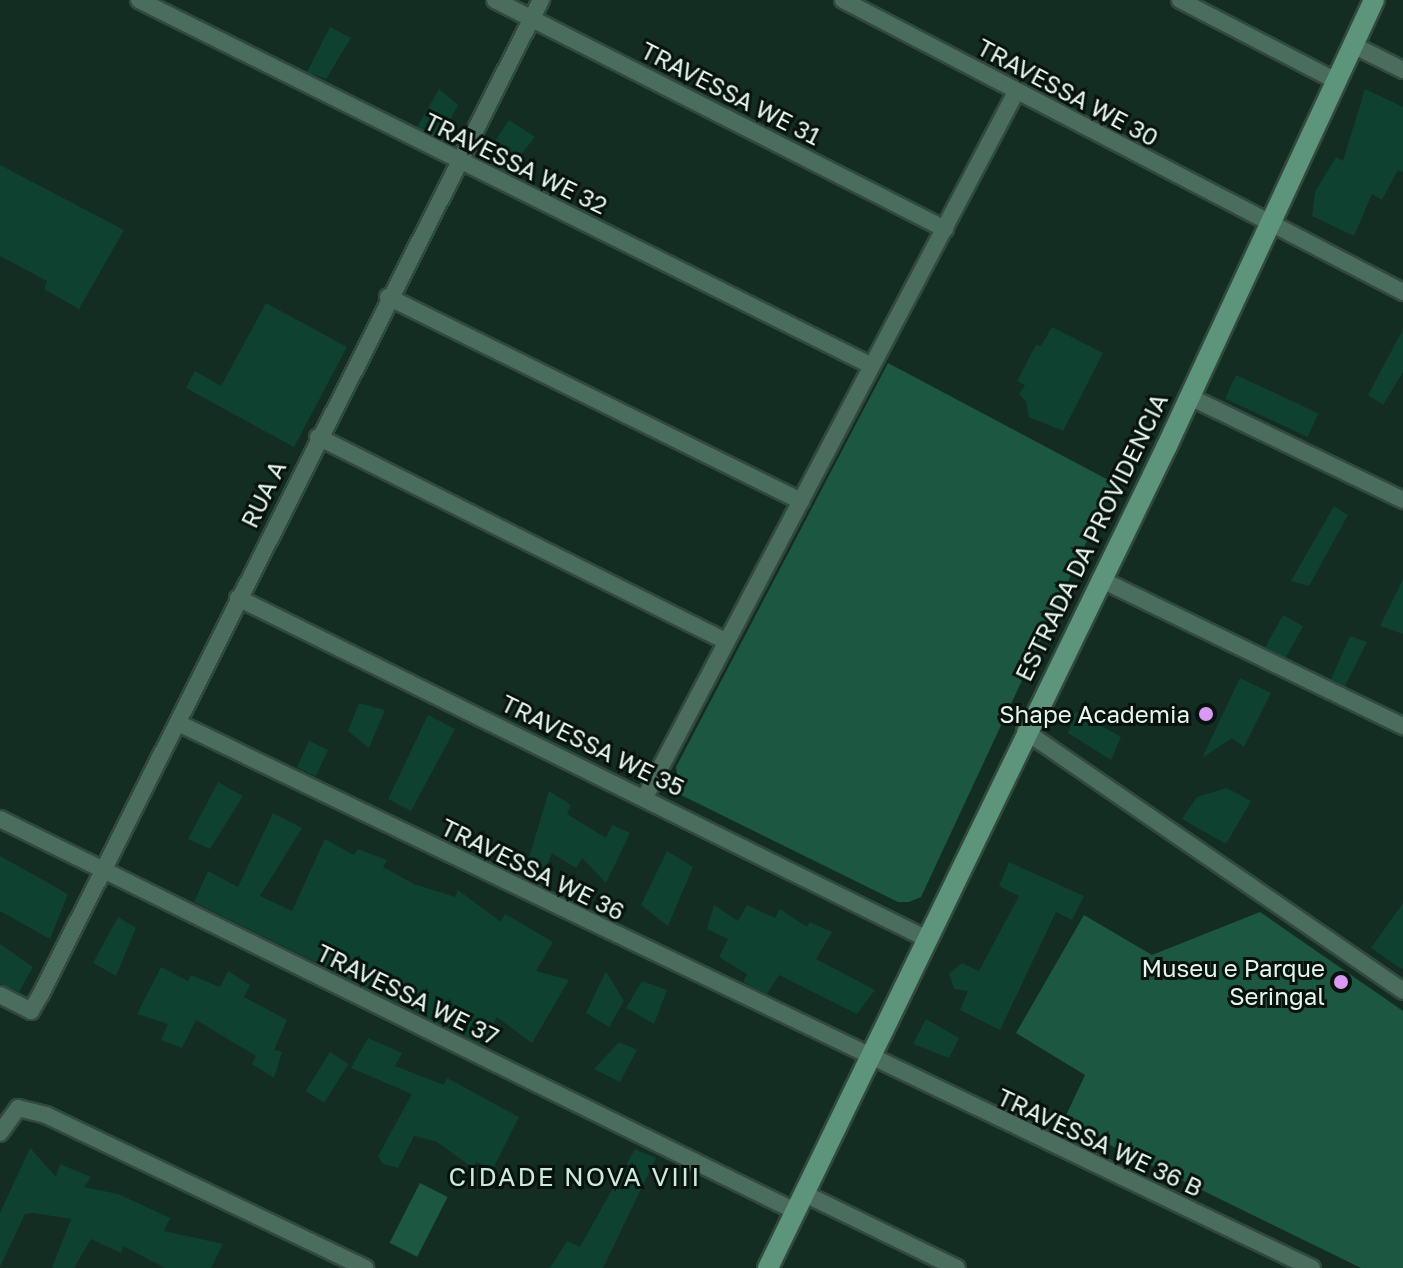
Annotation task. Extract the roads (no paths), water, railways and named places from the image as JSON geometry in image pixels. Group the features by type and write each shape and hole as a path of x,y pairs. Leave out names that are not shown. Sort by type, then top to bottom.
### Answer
{"main road":[{"name":"ESTRADA DA PROVIDENCIA","path":"768,1268 1025,731 1190,397 1374,0"}],"street":[{"name":"TRAVESSA WE 32","path":"139,0 460,163 872,366"},
{"name":"TRAVESSA WE 31","path":"495,0 945,229"},
{"name":"RUA A","path":"0,995 31,1011 178,723 388,297 460,163 541,0"},
{"name":"TRAVESSA WE 30","path":"843,0 1271,227 1403,292"},
{"path":"1180,0 1336,81"},
{"path":"1353,45 1403,70"},
{"path":"645,797 1016,92"},
{"path":"388,297 801,501"},
{"path":"1190,397 1403,500"},
{"path":"318,437 727,642"},
{"path":"1100,579 1403,726"},
{"name":"TRAVESSA WE 35","path":"238,598 925,938"},
{"name":"TRAVESSA WE 36","path":"178,723 867,1059"},
{"path":"1025,731 1403,991"},
{"name":"TRAVESSA WE 37","path":"0,820 799,1202 957,1268"},
{"name":"TRAVESSA WE 36 B","path":"867,1059 1312,1268"},
{"path":"0,1133 18,1108 57,1119 365,1268"}],"place":[{"name":"Shape Academia","path":"1206,714"},
{"name":"Museu e Parque Seringal","path":"1341,982"}],"district":[{"name":"CIDADE NOVA VIII","path":"575,1177"}]}
